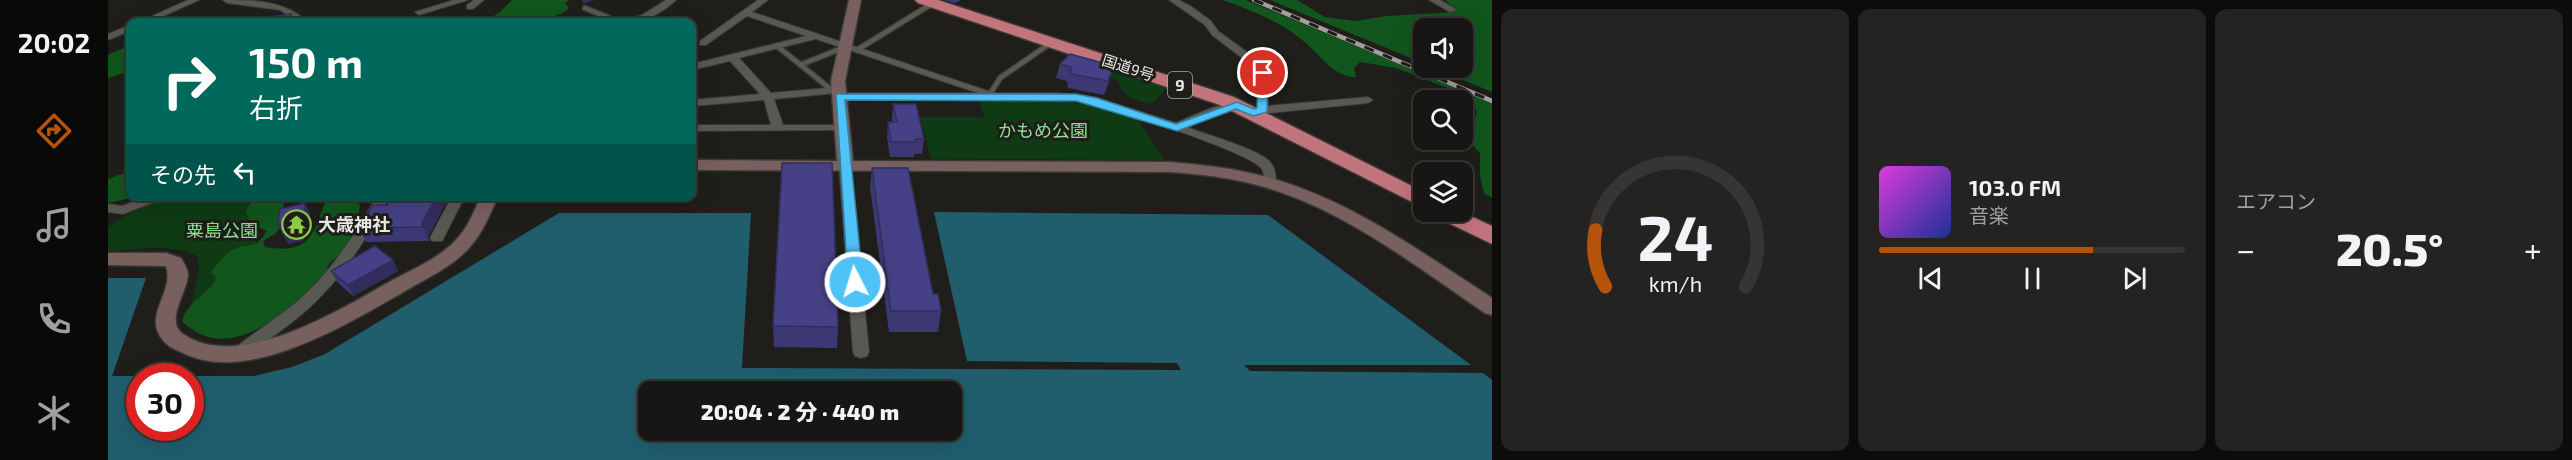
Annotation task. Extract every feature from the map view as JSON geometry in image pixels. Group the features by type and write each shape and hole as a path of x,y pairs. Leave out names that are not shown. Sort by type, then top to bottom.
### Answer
{"highway":[{"name":"国道9号","path":"928,2 1251,110 1413,195"},
{"path":"1464,222 1492,236"}],"street":[{"path":"153,18 195,0"},
{"path":"227,0 283,8 297,18"},
{"path":"419,12 480,0"},
{"path":"641,18 672,0"},
{"path":"764,0 703,43 729,58 768,96 778,128"},
{"path":"855,0 852,49 838,81 837,93 861,352"},
{"path":"1173,0 1189,9 1208,24 1215,33 1258,65 1263,73 1251,110"},
{"path":"1433,0 1453,10"},
{"path":"746,13 993,95"},
{"path":"108,37 126,30"},
{"path":"696,66 817,36"},
{"path":"696,103 837,93 993,95 1093,100 1247,154 1264,163 1270,172 1270,182"},
{"path":"1177,128 1202,117 1251,110 1368,100"},
{"path":"696,128 842,128"},
{"path":"696,165 1194,168 1270,182 1334,207 1371,228 1492,308"},
{"path":"108,208 123,210 149,201"},
{"path":"241,352 297,310 320,288 344,261 381,201"},
{"path":"437,238 456,201"},
{"path":"108,259 166,259 174,262 178,276 166,313 167,328 172,338 201,351 241,352 266,348 299,338 357,309 437,264 451,255 469,238 488,201"}],"lane":[{"path":"800,65 852,49 928,2"},
{"path":"585,8 609,18"},
{"path":"993,95 1000,78 1052,42"},
{"path":"777,46 837,93"}],"green space":[{"path":"512,0 569,0 565,3 569,8 553,17 490,18"},
{"path":"1223,0 1246,0 1413,70 1413,75 1396,68 1360,62 1354,68 1356,77 1343,74 1331,67 1290,31 1258,14"},
{"path":"1270,0 1297,0 1325,17 1355,21 1387,16 1455,12 1446,0 1492,0 1492,92 1458,78 1473,78 1473,18 1413,18 1413,59"},
{"path":"126,47 126,72 108,78 108,55"},
{"path":"1104,67 1167,88 1151,104 1139,101 1126,94 1117,80 1097,74"},
{"path":"1422,78 1432,78 1461,90 1452,90"},
{"path":"1473,95 1492,103 1492,198 1484,193 1480,176 1480,153 1473,145 1473,122 1477,112 1473,105"},
{"name":"かもめ公園","path":"979,101 1063,101 1100,107 1137,119 1165,160 931,159 920,117 984,117"},
{"path":"126,172 126,199 108,203 108,179"},
{"name":"粟島公園","path":"159,201 244,201 250,205 260,226 248,271 188,319 199,271 198,257 189,252 167,248 108,251 108,227 141,206"},
{"path":"252,201 284,201 281,225 276,233 263,241 265,247 281,249 293,248 308,238 314,231 326,201 347,201 360,204 354,237 348,248 330,263 327,273 296,302 259,328 240,336 220,339 201,334 182,321 189,307 214,283 216,277 211,272 228,253 240,247 255,244 267,231 251,224 246,211"}],"water":[{"path":"934,212 1268,215 1471,365 1244,365 1250,371 1483,373 1492,380 1492,460 108,460 108,278 146,278 112,376 126,376 126,441 204,441 204,376 254,376 292,367 325,354 559,213 751,213 742,368 1181,370 1177,363 967,361"}],"building":[{"path":"291,14 290,18 267,18"},
{"path":"1070,54 1114,66 1108,81 1071,74 1071,67 1060,64"},
{"path":"893,104 916,104 924,139 915,139 916,142 891,142 888,122 897,122"},
{"path":"782,163 832,163 838,327 773,326"},
{"path":"872,168 908,168 933,294 938,294 941,311 891,311"},
{"path":"389,201 434,201 422,223 423,227 359,228 373,205 387,205"},
{"path":"305,203 304,219 299,220 298,229 282,233 283,224 278,225 280,209"},
{"path":"375,246 393,260 348,285 331,271"}],"railway":[{"path":"1254,0 1492,101"}],"place":[{"name":"大歳神社","path":"297,225"}],"route":[{"path":"855,282 839,96 1056,96 1093,100 1177,128 1237,105 1253,113 1263,110 1263,73"}]}
